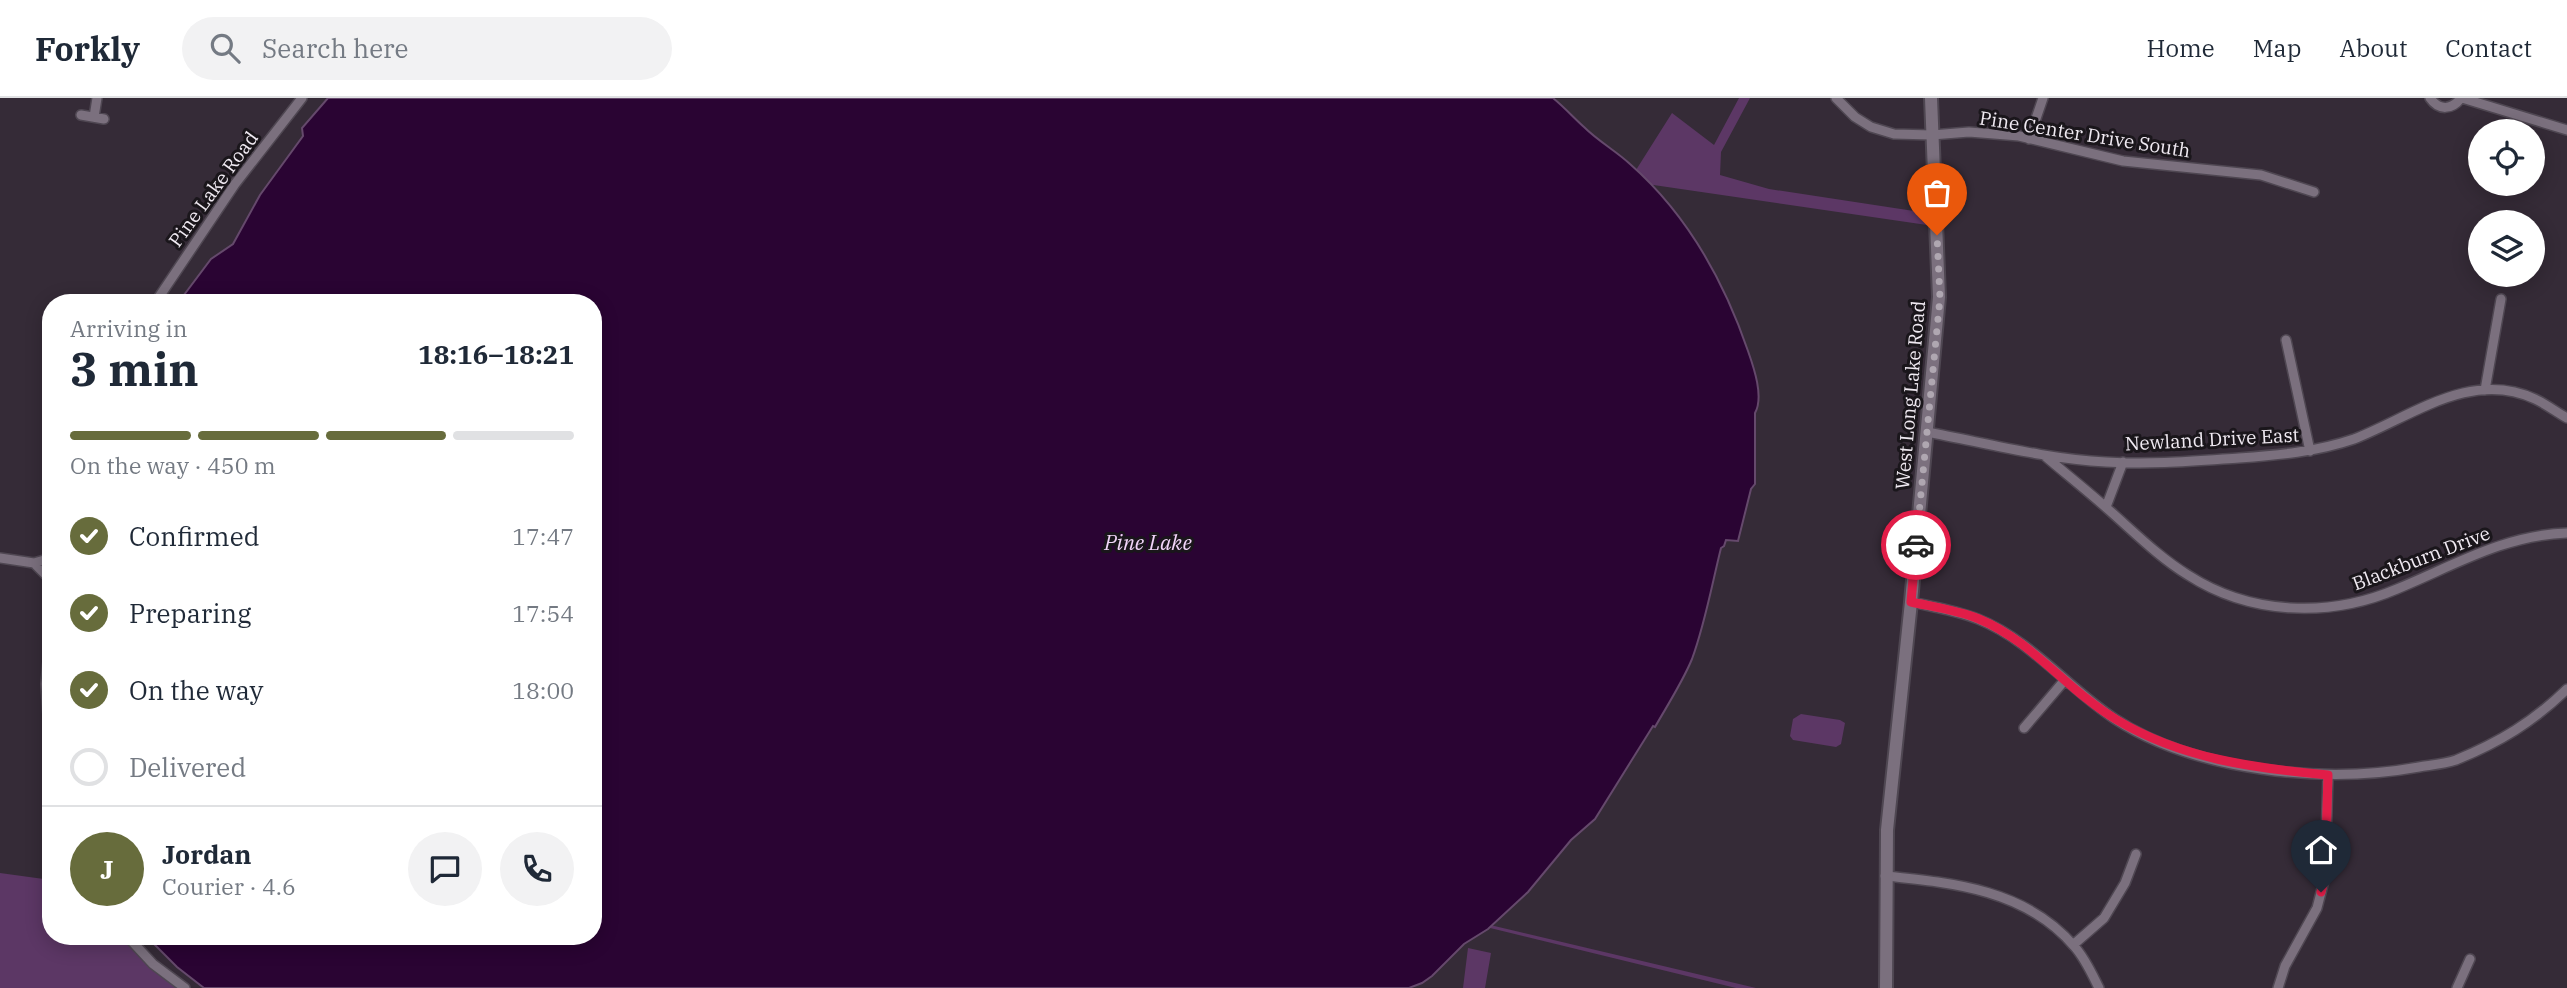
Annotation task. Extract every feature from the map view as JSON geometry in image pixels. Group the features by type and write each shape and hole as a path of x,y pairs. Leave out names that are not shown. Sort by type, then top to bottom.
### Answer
{"main road":[{"name":"West Long Lake Road","path":"1886,988 1887,830 1940,298 1931,98"}],"street":[{"path":"81,115 99,118 97,98"},
{"name":"Pine Lake Road","path":"161,294 235,184 301,98"},
{"name":"Pine Center Drive South","path":"1836,98 1855,117 1877,129 1903,135 1969,132 2029,139 2123,161 2261,175 2314,192"},
{"path":"2029,139 2043,98"},
{"path":"2430,98 2434,104 2445,108 2455,105 2461,98 2567,130"},
{"path":"2501,109 2504,98"},
{"path":"2485,390 2501,299"},
{"path":"2286,340 2310,451"},
{"name":"Newland Drive East","path":"1927,432 2043,455 2123,462 2235,458 2310,451 2355,438 2435,401 2485,390 2507,391 2534,398 2567,418"},
{"name":"Blackburn Drive","path":"2043,455 2188,575 2229,596 2273,607 2317,609 2361,602 2396,590 2484,550 2524,538 2567,533"},
{"path":"2106,507 2123,462"},
{"path":"0,558 34,563 42,561"},
{"path":"34,563 42,571"},
{"path":"1911,602 1980,620 2024,646 2064,681 2116,720 2177,749 2250,768 2328,775 2390,773 2453,761 2508,735 2538,717 2567,689"},
{"path":"2024,728 2064,681"},
{"path":"2278,988 2285,966 2317,908 2325,877 2328,775"},
{"path":"2073,945 2104,918 2125,883 2136,854"},
{"path":"1885,876 1975,887 2022,904 2052,925 2073,945 2099,988"},
{"path":"135,945 153,964 185,988"},
{"path":"2457,988 2470,958"}],"shaded area":[{"path":"1739,98 1750,98 1721,152 1720,175 1769,189 1927,213 1927,225 1633,182 1636,170 1672,113 1714,145"},
{"path":"1801,714 1845,723 1841,744 1836,747 1793,740 1790,736 1793,719"},
{"path":"0,873 42,879 42,945 129,945 150,967 177,988 0,988"},
{"path":"1486,924 1756,988 1736,988 1482,926"},
{"path":"1468,948 1491,953 1485,988 1463,988"}],"water":[{"name":"Pine Lake","path":"328,98 1553,98 1589,132 1625,159 1669,204 1715,274 1738,325 1757,382 1759,399 1755,413 1755,484 1751,489 1738,541 1726,540 1721,548 1692,659 1655,727 1653,726 1595,819 1571,840 1528,892 1488,929 1464,944 1432,976 1409,988 204,988 155,945 602,945 602,294 185,294 211,259 233,244 260,195 303,136 302,128"}],"way so far":[{"path":"1916,545 1940,298 1937,235"}],"route":[{"path":"1916,545 1911,602 1980,620 2024,646 2064,681 2116,720 2177,749 2250,768 2328,775 2325,877 2321,892"}]}
